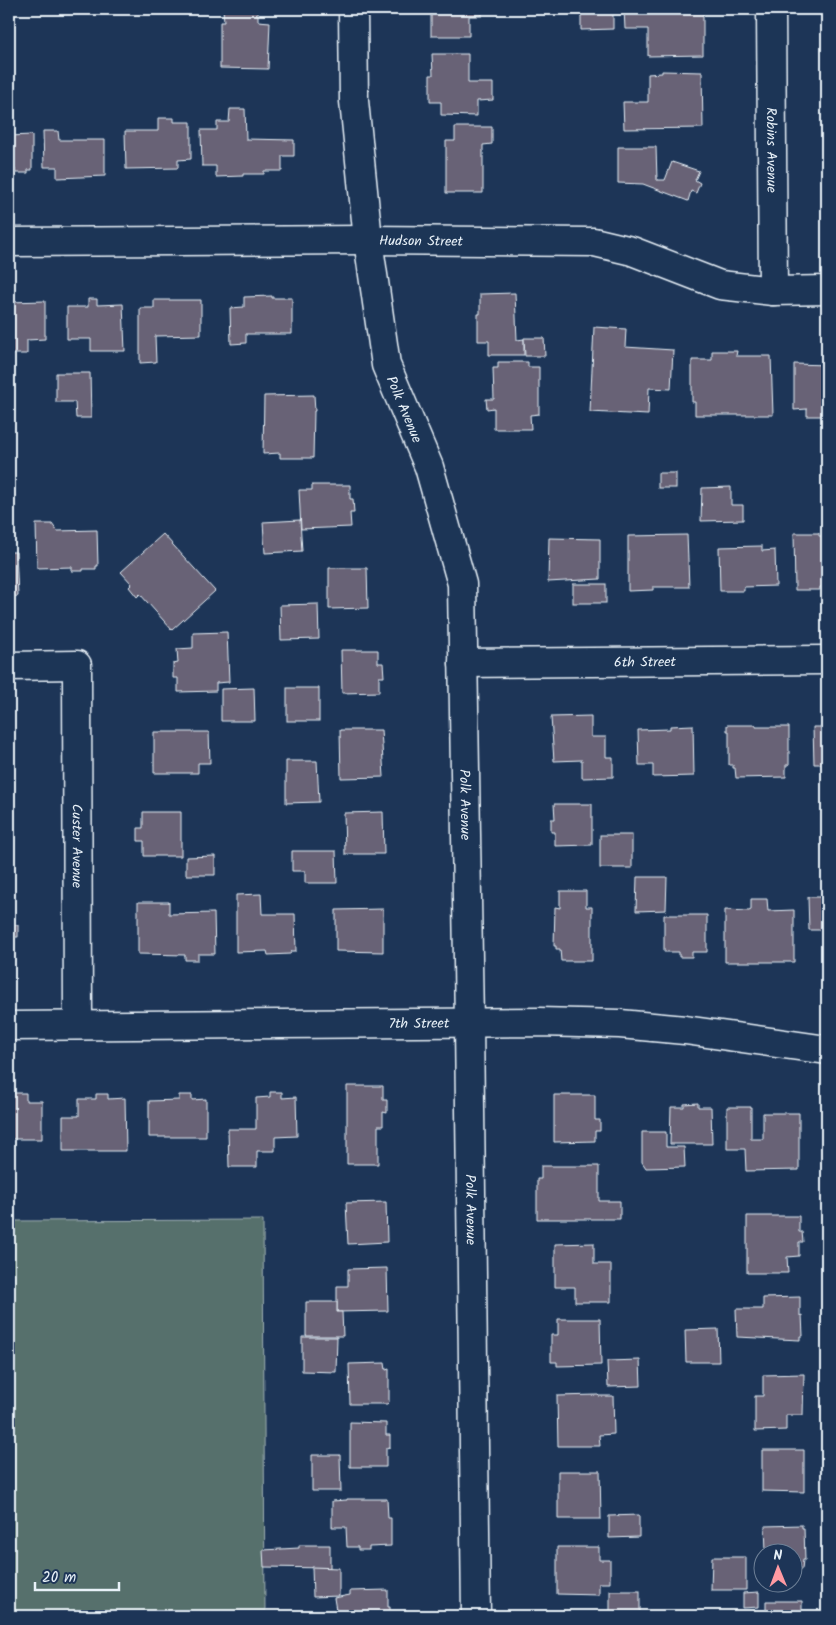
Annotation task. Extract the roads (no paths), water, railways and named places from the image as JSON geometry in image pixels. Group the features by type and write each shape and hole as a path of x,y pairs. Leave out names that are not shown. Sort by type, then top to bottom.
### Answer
{"street":[{"name":"Polk Avenue","path":"353,9 354,100 368,240 386,365 429,467 462,584 476,1616"},
{"name":"Robins Avenue","path":"771,9 773,291"},
{"name":"Hudson Street","path":"9,242 368,240 594,242 632,251 720,285 773,291 827,290"},
{"name":"6th Street","path":"463,663 827,660"},
{"name":"Custer Avenue","path":"9,666 77,665 78,1025"},
{"name":"7th Street","path":"9,1026 620,1024 685,1030 827,1050"}]}
